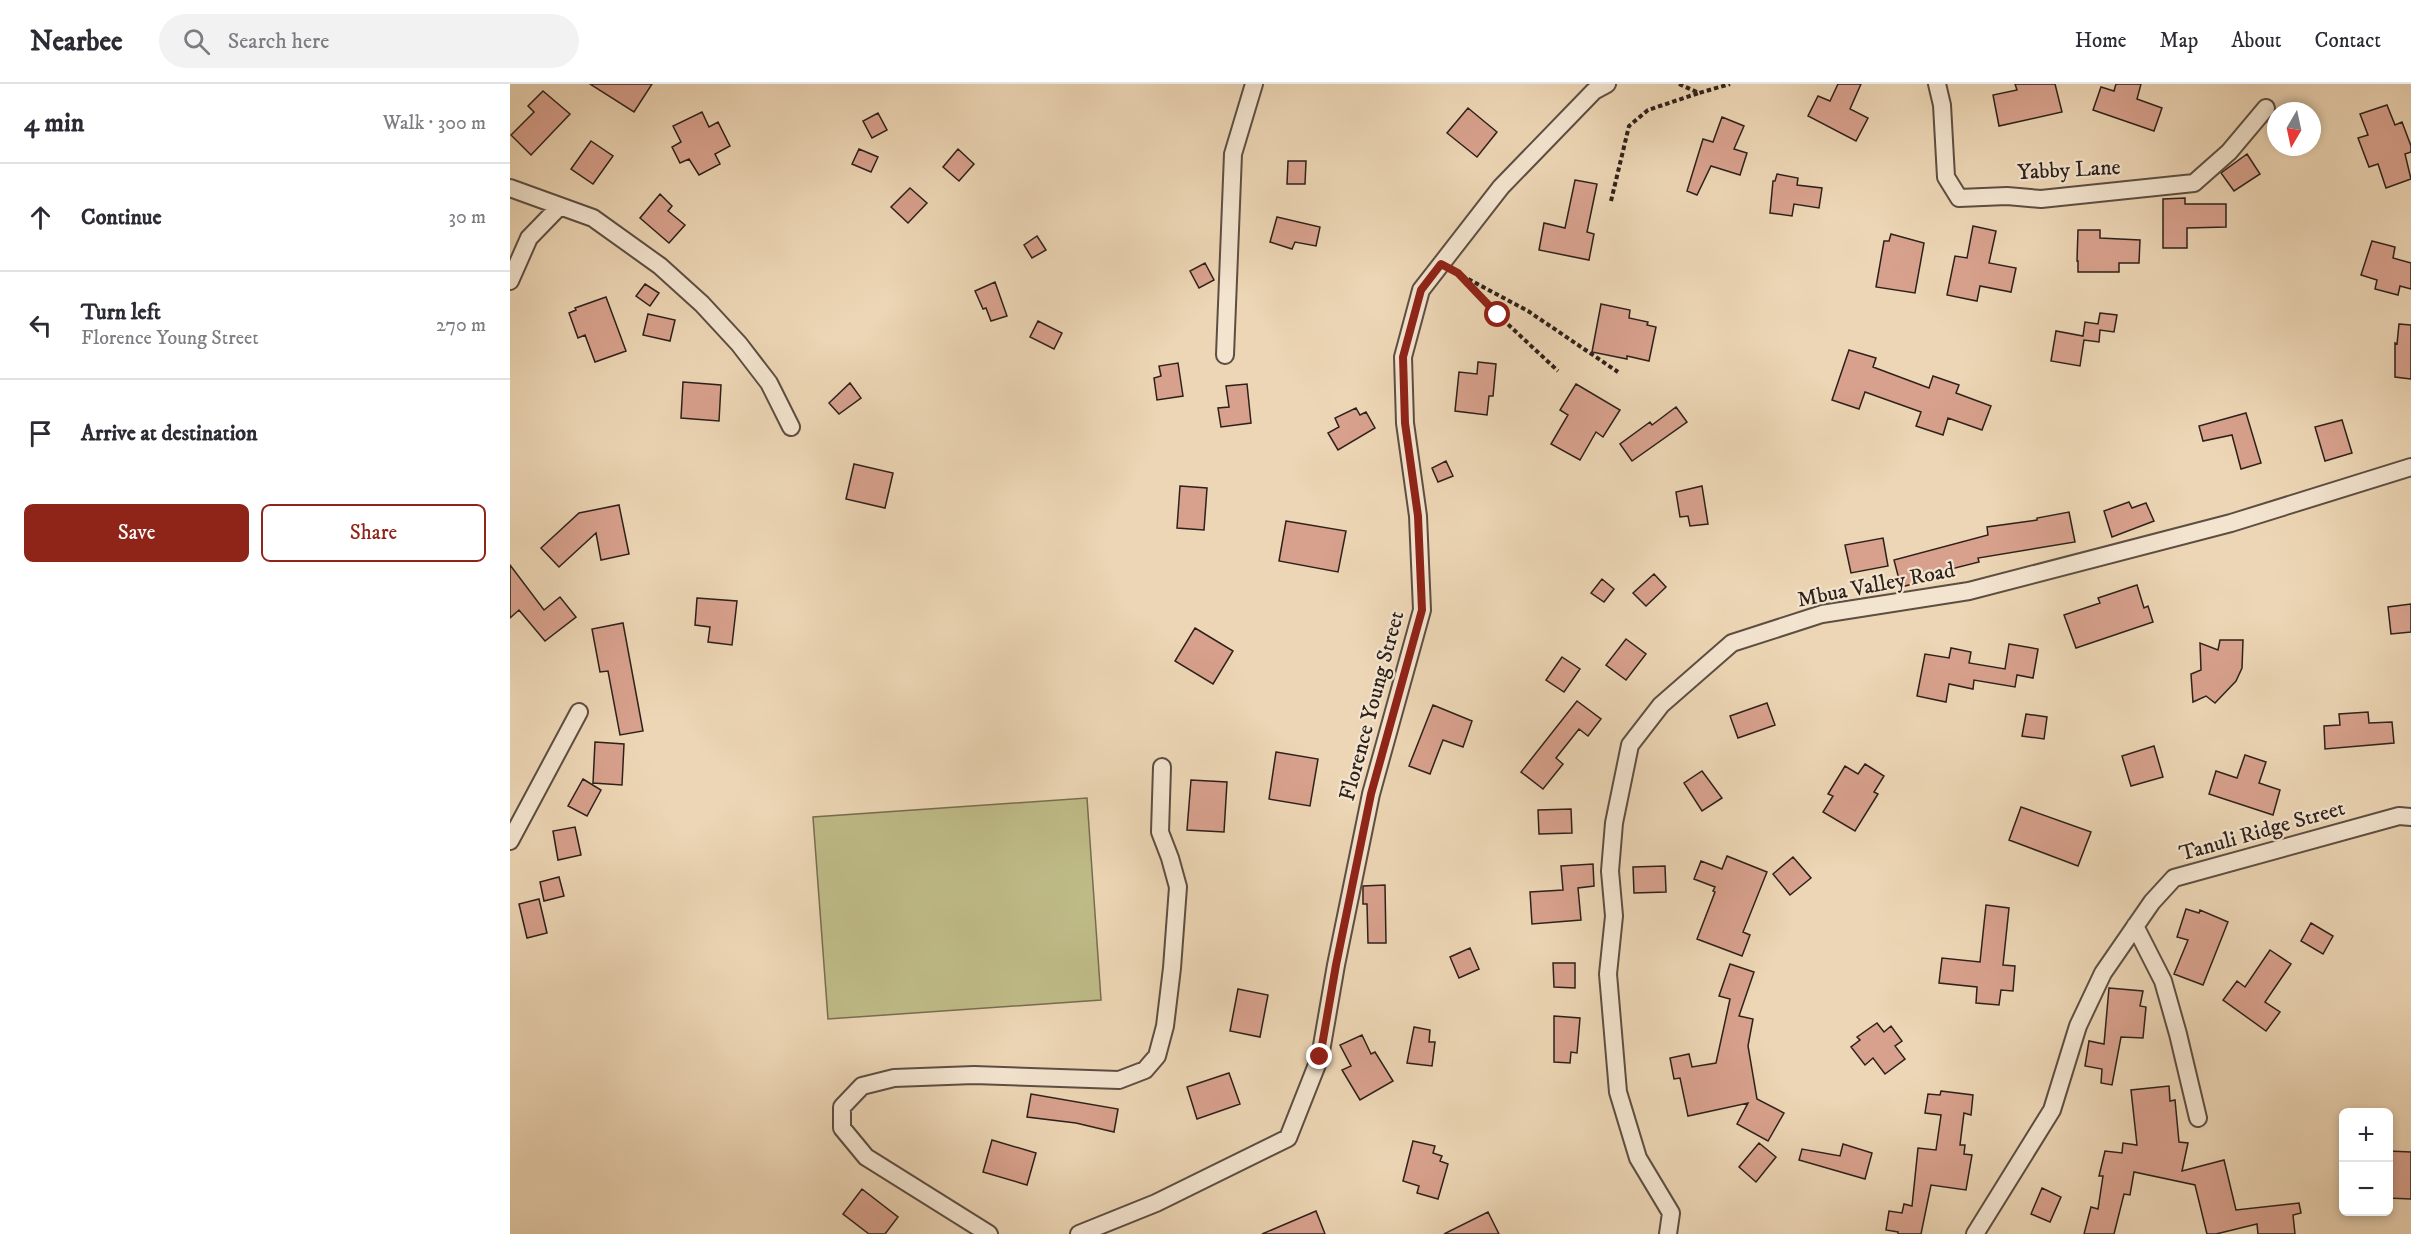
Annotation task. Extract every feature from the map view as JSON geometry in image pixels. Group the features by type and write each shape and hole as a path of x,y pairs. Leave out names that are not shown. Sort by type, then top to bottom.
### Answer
{"street":[{"path":"1225,355 1233,154 1254,84"},
{"name":"Florence Young Street","path":"1079,1234 1156,1203 1288,1138 1320,1057 1336,965 1371,794 1422,610 1418,516 1405,423 1403,357 1421,290 1501,187 1594,92 1607,84"},
{"name":"Yabby Lane","path":"1937,84 1942,105 1946,177 1959,198 2007,196 2041,198 2194,183 2229,152 2266,108"},
{"path":"510,188 593,218 660,266 702,304 739,344 769,383 791,427"},
{"path":"510,281 529,238 560,206"},
{"name":"Mbua Valley Road","path":"1668,1234 1671,1213 1638,1158 1618,1092 1608,974 1614,916 1610,871 1614,823 1630,745 1661,705 1732,643 1822,614 1969,591 2231,523 2411,467"},
{"path":"510,841 579,712"},
{"path":"989,1234 866,1157 842,1128 842,1107 862,1086 894,1078 974,1075 1119,1080 1146,1070 1157,1056 1165,1026 1173,968 1178,887 1160,832 1162,766"},
{"name":"Tanuli Ridge Street","path":"1975,1234 2052,1110 2078,1026 2103,974 2152,902 2174,879 2399,816 2411,817"},
{"path":"2135,926 2163,981 2198,1118"}],"path":[{"path":"1679,84 1699,93"},
{"path":"1611,201 1629,126 1648,110 1730,84"},
{"path":"1441,264 1528,311 1618,372"},
{"path":"1458,273 1498,315 1558,371"}],"shaded area":[{"path":"1087,798 1101,1000 828,1019 813,817"}],"building":[{"path":"590,84 652,84 634,112"},
{"path":"1838,84 1861,84 1850,109 1868,118 1856,141 1808,116 1818,96 1830,101"},
{"path":"2015,84 2055,84 2062,112 1999,126 1993,95 2017,90"},
{"path":"2116,84 2141,84 2137,99 2162,108 2154,131 2093,110 2101,87 2114,91"},
{"path":"543,91 570,114 531,155 511,135 534,112 528,106"},
{"path":"2387,105 2395,125 2402,122 2411,146 2411,152 2405,154 2411,179 2386,188 2378,164 2369,167 2358,138 2368,135 2360,114"},
{"path":"1468,108 1497,132 1477,157 1447,133"},
{"path":"702,112 709,127 718,122 730,146 715,154 720,164 699,175 689,159 680,163 672,147 681,142 673,126"},
{"path":"878,113 887,130 872,138 863,121"},
{"path":"1722,117 1744,126 1734,149 1747,153 1740,175 1711,166 1697,195 1687,191 1703,139 1713,142"},
{"path":"591,141 613,156 593,184 571,169"},
{"path":"859,149 878,157 871,172 852,164"},
{"path":"958,149 974,164 959,181 943,167"},
{"path":"2247,154 2260,174 2234,191 2221,173"},
{"path":"1288,161 1306,161 1305,184 1287,184"},
{"path":"1777,174 1798,178 1797,185 1822,188 1819,208 1794,204 1792,216 1770,213 1773,181"},
{"path":"1575,180 1597,184 1587,232 1594,234 1589,260 1539,250 1544,223 1565,228"},
{"path":"910,188 927,203 908,223 891,207"},
{"path":"660,194 672,206 668,211 685,225 669,243 640,218"},
{"path":"2185,198 2185,204 2226,204 2226,227 2187,228 2187,248 2163,248 2163,199"},
{"path":"1277,217 1320,227 1316,246 1295,242 1292,249 1270,242"},
{"path":"1973,226 1996,231 1989,263 2016,268 2011,292 1980,286 1977,301 1947,295 1955,256 1967,258"},
{"path":"2078,230 2100,230 2100,238 2140,240 2139,263 2119,263 2119,272 2078,272"},
{"path":"1891,234 1924,243 1915,293 1876,287 1884,241 1889,241"},
{"path":"1037,236 1046,250 1032,258 1024,245"},
{"path":"2372,241 2395,247 2393,258 2411,263 2411,289 2400,286 2398,295 2375,289 2377,280 2361,275"},
{"path":"1205,263 1214,280 1199,288 1190,271"},
{"path":"995,282 1007,316 991,321 975,291"},
{"path":"645,284 659,293 650,306 636,296"},
{"path":"606,297 626,351 595,362 585,335 578,338 569,313 576,310 575,308"},
{"path":"1601,304 1630,310 1629,318 1648,322 1647,325 1656,327 1649,361 1592,352"},
{"path":"2100,313 2117,315 2114,332 2100,330 2099,342 2084,340 2080,366 2051,361 2056,331 2083,336 2085,322 2098,324"},
{"path":"648,314 675,320 670,341 643,335"},
{"path":"1038,321 1062,333 1054,349 1030,337"},
{"path":"2399,324 2411,325 2411,379 2395,377 2395,343 2397,344"},
{"path":"1849,350 1876,358 1873,367 1929,388 1933,376 1959,385 1956,393 1991,406 1982,430 1948,418 1943,435 1916,426 1921,412 1865,392 1859,409 1832,400"},
{"path":"1478,362 1496,364 1493,396 1489,396 1487,415 1455,411 1459,372 1477,374"},
{"path":"1178,363 1183,396 1157,400 1154,378 1161,376 1159,366"},
{"path":"683,382 721,385 719,421 681,418"},
{"path":"850,383 861,398 839,414 829,403"},
{"path":"1247,384 1251,423 1221,427 1218,408 1229,407 1226,386"},
{"path":"1576,384 1620,410 1603,437 1596,432 1580,460 1551,444 1568,415 1560,410"},
{"path":"1676,407 1687,422 1632,461 1620,444 1650,422 1652,425"},
{"path":"1356,408 1360,415 1366,412 1375,428 1338,450 1328,433 1339,427 1335,418"},
{"path":"2246,413 2261,463 2241,469 2232,435 2203,441 2199,426"},
{"path":"2342,420 2352,453 2325,461 2315,427"},
{"path":"1446,461 1453,476 1438,482 1432,468"},
{"path":"854,464 893,473 885,508 846,499"},
{"path":"1180,486 1207,488 1204,530 1177,528"},
{"path":"1702,486 1708,524 1690,526 1688,516 1680,517 1676,492"},
{"path":"2129,502 2132,508 2146,503 2154,521 2112,537 2104,511"},
{"path":"619,505 629,554 601,560 596,533 559,567 541,548 579,513"},
{"path":"2069,512 2075,542 1978,558 1979,562 1935,573 1936,578 1901,587 1894,560 1988,535 1987,527 2037,520 2037,518"},
{"path":"1286,521 1346,531 1338,572 1279,561"},
{"path":"1883,538 1888,566 1851,573 1845,545"},
{"path":"510,565 544,610 560,597 576,617 545,641 519,610 510,618"},
{"path":"1654,574 1666,587 1646,606 1633,593"},
{"path":"1602,579 1614,589 1604,602 1591,593"},
{"path":"2137,585 2144,608 2148,606 2153,622 2076,648 2064,615 2100,603 2098,598"},
{"path":"697,598 737,601 732,645 708,642 710,627 695,625"},
{"path":"2411,604 2411,632 2391,634 2388,607"},
{"path":"623,623 643,731 620,735 608,671 600,672 592,629"},
{"path":"1195,628 1233,651 1213,684 1175,661"},
{"path":"1626,639 1646,654 1626,680 1606,665"},
{"path":"2220,640 2243,640 2242,668 2236,681 2215,703 2206,696 2193,702 2191,674 2201,670 2200,643 2218,650"},
{"path":"2009,644 2038,649 2033,678 2017,675 2015,687 1974,680 1973,689 1949,684 1946,702 1917,696 1925,654 1949,658 1951,648 1971,652 1969,663 2005,669"},
{"path":"1562,657 1580,669 1564,692 1546,680"},
{"path":"1577,701 1601,719 1588,736 1579,729 1556,758 1563,764 1543,789 1521,772"},
{"path":"1767,703 1775,725 1738,738 1730,716"},
{"path":"1433,705 1472,721 1463,747 1443,740 1430,774 1409,766"},
{"path":"2368,712 2369,723 2392,722 2394,743 2325,749 2324,726 2340,725 2339,714"},
{"path":"2026,714 2047,717 2044,739 2022,736"},
{"path":"595,742 624,744 622,785 593,783"},
{"path":"2154,746 2163,777 2131,786 2122,756"},
{"path":"1276,752 1318,759 1310,806 1269,799"},
{"path":"2245,755 2266,762 2259,783 2280,790 2273,815 2209,794 2216,771 2237,778"},
{"path":"1865,764 1884,776 1874,792 1878,794 1855,831 1823,812 1833,796 1828,794 1845,766 1858,774"},
{"path":"1702,771 1722,798 1702,811 1684,783"},
{"path":"583,779 601,790 587,816 568,806"},
{"path":"1191,780 1227,782 1224,832 1187,830"},
{"path":"2021,807 2091,832 2078,866 2009,840"},
{"path":"1571,809 1572,833 1539,834 1538,810"},
{"path":"575,827 581,855 558,860 553,831"},
{"path":"1727,856 1767,872 1743,932 1750,935 1742,956 1697,939 1715,887 1694,879 1701,861 1722,869"},
{"path":"1793,857 1811,878 1790,895 1773,874"},
{"path":"1593,864 1594,886 1578,888 1581,920 1532,924 1530,892 1563,890 1561,866"},
{"path":"1665,866 1666,892 1634,893 1633,867"},
{"path":"559,877 564,896 544,901 540,882"},
{"path":"1385,885 1386,943 1368,943 1367,904 1363,904 1363,886"},
{"path":"539,899 547,933 527,938 519,904"},
{"path":"1986,905 2009,908 2003,965 2015,966 2013,991 2001,990 1999,1005 1976,1003 1977,987 1939,983 1942,958 1980,962"},
{"path":"2186,909 2199,913 2200,910 2228,922 2203,985 2174,974 2188,940 2177,937"},
{"path":"2311,923 2333,936 2323,954 2301,941"},
{"path":"1470,948 1479,969 1459,978 1450,957"},
{"path":"2270,950 2291,964 2265,1002 2280,1012 2266,1031 2223,1000 2237,981 2245,987"},
{"path":"1553,963 1575,963 1575,988 1554,987"},
{"path":"1730,964 1754,972 1739,1016 1753,1019 1748,1046 1757,1099 1784,1113 1768,1141 1737,1124 1748,1103 1688,1116 1680,1078 1674,1079 1670,1058 1689,1054 1692,1067 1716,1063 1730,999 1719,996"},
{"path":"2109,988 2143,991 2140,1006 2146,1007 2143,1038 2121,1037 2112,1085 2101,1083 2102,1069 2085,1066 2089,1041 2104,1044"},
{"path":"1238,989 1268,995 1260,1037 1230,1031"},
{"path":"1554,1016 1580,1018 1577,1053 1571,1052 1570,1063 1554,1062"},
{"path":"1877,1023 1884,1032 1891,1026 1902,1041 1895,1046 1905,1059 1885,1074 1873,1058 1865,1065 1851,1047 1860,1040 1857,1037"},
{"path":"1414,1027 1430,1030 1429,1042 1435,1042 1432,1066 1407,1063"},
{"path":"1362,1035 1371,1054 1375,1052 1393,1081 1360,1100 1342,1070 1351,1066 1340,1045"},
{"path":"1229,1073 1240,1104 1197,1119 1187,1087"},
{"path":"2169,1086 2170,1101 2175,1100 2179,1142 2188,1143 2182,1171 2224,1160 2236,1210 2299,1203 2301,1213 2293,1215 2295,1234 2258,1234 2257,1224 2207,1234 2195,1185 2134,1172 2130,1195 2124,1194 2114,1234 2084,1234 2091,1207 2098,1209 2103,1176 2099,1176 2105,1151 2122,1153 2123,1143 2137,1145 2131,1090"},
{"path":"1941,1091 1973,1095 1971,1115 1964,1113 1960,1145 1965,1145 1964,1154 1972,1155 1966,1190 1931,1185 1921,1234 1898,1234 1898,1232 1886,1230 1889,1211 1902,1213 1904,1204 1912,1206 1918,1148 1936,1150 1941,1115 1925,1113 1928,1094 1940,1095"},
{"path":"1031,1094 1118,1109 1114,1132 1076,1123 1027,1117"},
{"path":"992,1140 1036,1153 1027,1185 983,1172"},
{"path":"1413,1141 1435,1146 1433,1153 1442,1156 1440,1161 1448,1164 1438,1199 1417,1193 1419,1186 1403,1181"},
{"path":"1759,1143 1776,1157 1756,1182 1739,1167"},
{"path":"1843,1144 1872,1153 1865,1179 1799,1160 1802,1149 1840,1156"},
{"path":"2393,1151 2411,1152 2411,1199 2393,1198"},
{"path":"2042,1188 2061,1197 2050,1222 2031,1214"},
{"path":"862,1189 898,1217 885,1234 869,1234 843,1214"},
{"path":"1316,1211 1325,1234 1262,1234"},
{"path":"1488,1212 1499,1234 1444,1234"}],"route":[{"path":"1320,1057 1336,965 1371,794 1422,610 1418,516 1405,423 1403,357 1421,290 1441,264 1458,273 1498,315"}]}
